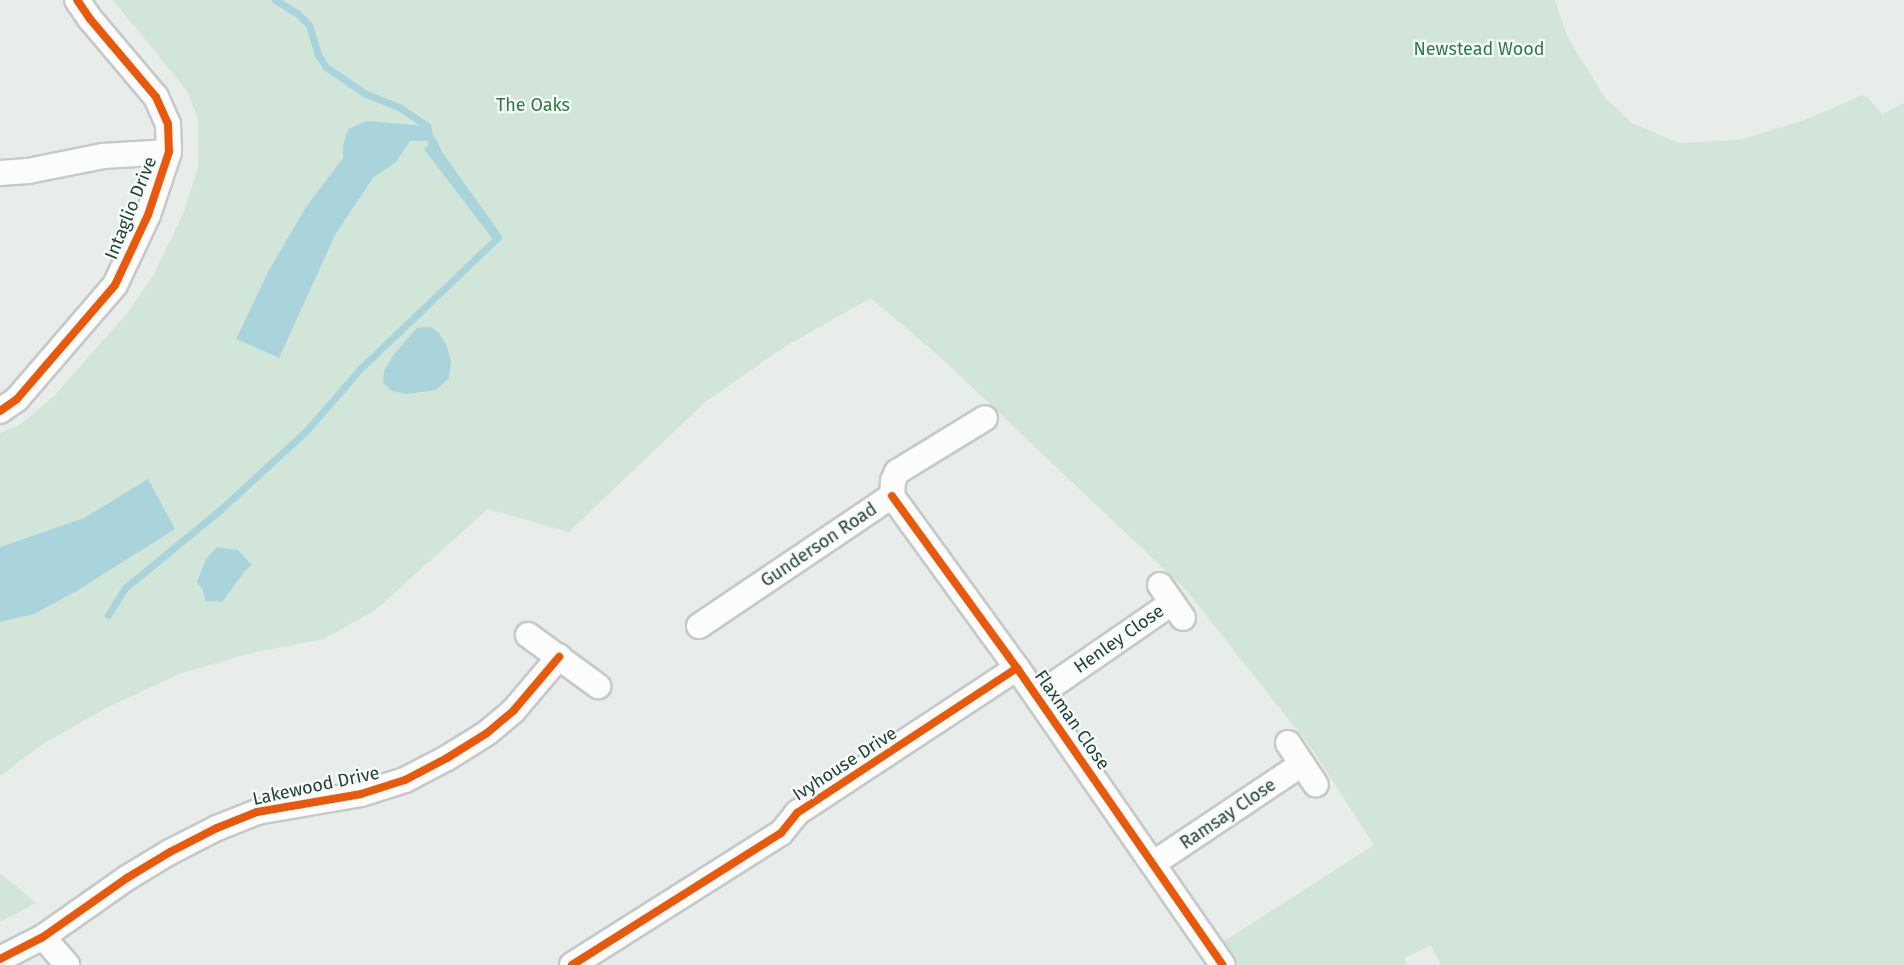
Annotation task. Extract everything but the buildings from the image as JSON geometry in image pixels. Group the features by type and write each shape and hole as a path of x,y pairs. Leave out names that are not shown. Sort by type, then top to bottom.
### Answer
{"street":[{"name":"Intaglio Drive","path":"0,411 17,399 115,285 148,215 169,152 168,124 156,97 90,19 77,0"},
{"path":"0,173 28,171 103,156 169,152"},
{"name":"Gunderson Road","path":"699,626 892,496 893,481 897,472 985,418"},
{"name":"Flaxman Close","path":"892,496 1155,863 1223,965"},
{"name":"Henley Close","path":"1037,696 1172,602"},
{"path":"528,634 598,686"},
{"name":"Lakewood Drive","path":"0,959 43,938 135,873 218,828 257,812 361,794 405,780 447,758 487,733 514,710 559,657"},
{"name":"Ivyhouse Drive","path":"572,965 781,833 797,813 1017,668"},
{"path":"1288,743 1316,785"},
{"name":"Ramsay Close","path":"1155,863 1302,764"},
{"path":"43,938 68,965"}],"green space":[{"path":"113,0 1555,0 1567,36 1605,98 1632,123 1679,143 1739,140 1805,120 1862,95 1869,99 1882,114 1904,103 1904,965 1441,965 1431,946 1404,958 1407,965 1238,965 1223,942 1374,845 1312,749 1186,590 939,356 871,298 786,346 705,402 569,532 488,509 374,611 324,639 251,653 182,673 108,707 41,745 0,776 0,622 34,614 75,592 115,565 148,479 84,518 0,547 0,433 21,424 55,395 128,312 153,276 184,212 198,166 198,119 187,91","holes":["348,129 377,174 335,235 278,358 236,339 268,273 306,207 343,158 343,146","252,565 222,602 205,601 204,590"]},
{"path":"0,873 36,903 0,922"}],"water":[{"path":"367,121 427,126 432,134 429,141 410,141 396,162 374,177 335,235 279,358 236,339 268,272 306,207 343,158 343,146 348,129"},
{"path":"436,138 442,152 502,236 495,242 424,149"},
{"path":"431,327 439,333 446,344 451,362 449,378 436,390 407,394 392,391 383,383 384,371 394,354 417,328"},
{"path":"148,479 175,529 75,592 34,614 0,622 0,547 84,518"},
{"path":"217,547 238,550 252,565 222,602 205,601 203,590 197,582 206,559"}],"waterway":[{"path":"275,0 297,13 309,25 318,55 326,67 364,93 399,107 427,126 433,150"},
{"path":"108,615 125,588 220,510 306,431 360,369 498,237 495,234"}],"cycle path":[{"path":"0,411 17,399 115,285 148,215 169,152 168,124 156,97 90,19 77,0"},
{"path":"892,496 1017,668 1223,965"},
{"path":"0,959 43,937 127,878 170,852 217,828 257,812 361,794 405,780 447,758 487,733 514,710 559,657"},
{"path":"572,965 781,833 797,813 1017,668"}],"park label":[{"name":"Newstead Wood","path":"1479,49"},
{"name":"The Oaks","path":"533,105"}]}
